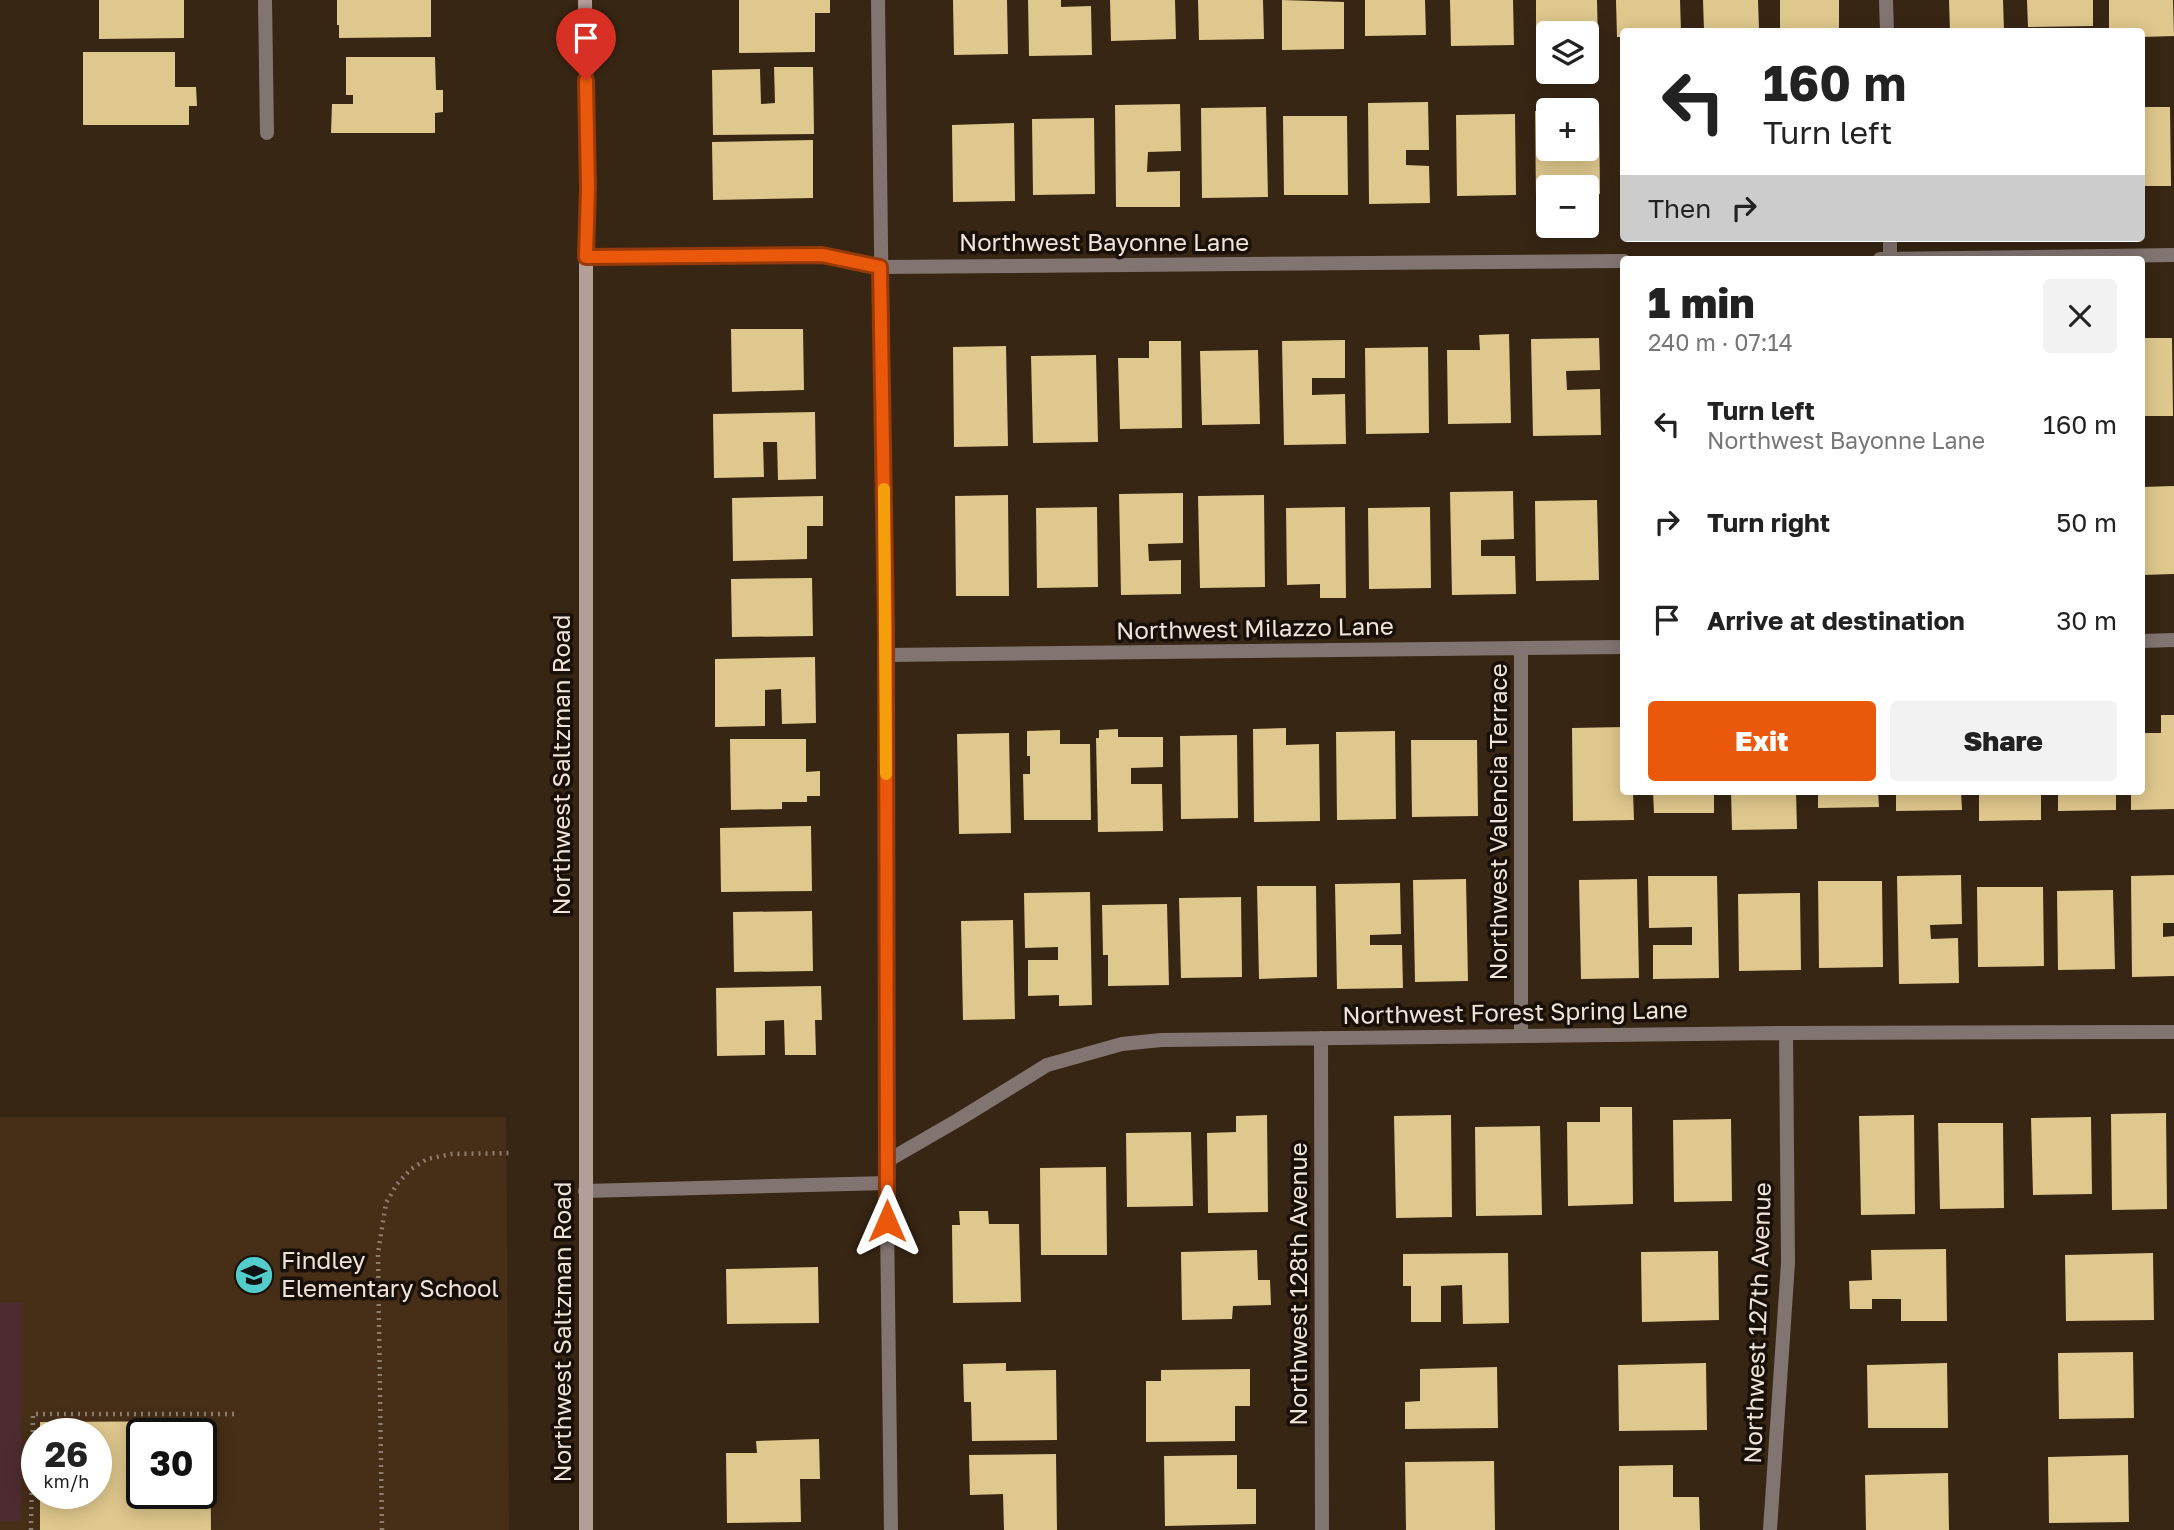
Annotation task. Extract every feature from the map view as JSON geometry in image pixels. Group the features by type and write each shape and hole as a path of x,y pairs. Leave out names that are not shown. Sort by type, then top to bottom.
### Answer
{"main road":[{"name":"Northwest Saltzman Road","path":"585,0 588,188 586,1530"}],"street":[{"path":"265,0 267,133"},
{"path":"878,0 886,655 891,1530"},
{"path":"1886,0 1886,28"},
{"name":"Northwest Bayonne Lane","path":"586,257 822,255 880,267 1620,261"},
{"path":"2103,256 2174,255"},
{"path":"2145,640 2174,640"},
{"name":"Northwest Milazzo Lane","path":"886,655 1620,648"},
{"name":"Northwest Valencia Terrace","path":"1521,649 1521,1036"},
{"name":"Northwest Forest Spring Lane","path":"887,1161 1047,1065 1122,1044 1321,1038 2174,1032"},
{"name":"Northwest 127th Avenue","path":"1770,1530 1788,1263 1786,1033"},
{"name":"Northwest 128th Avenue","path":"1321,1038 1322,1530"},
{"path":"585,1191 887,1183"}],"path":[{"path":"382,1530 379,1253 386,1203 397,1184 411,1170 428,1159 452,1154 509,1153"},
{"path":"31,1530 33,1414 236,1414"}],"shaded area":[{"name":"Findley Elementary School","path":"0,1117 506,1117 509,1530 0,1530"},
{"path":"0,1303 22,1303 21,1521 0,1521"}],"building":[{"path":"99,0 184,0 184,38 99,39"},
{"path":"337,0 431,0 431,37 339,38"},
{"path":"739,0 830,0 830,13 815,13 815,52 739,53"},
{"path":"953,0 1007,0 1008,54 954,55"},
{"path":"1028,0 1061,0 1061,7 1091,6 1092,55 1029,56"},
{"path":"1110,0 1175,0 1176,39 1111,41"},
{"path":"1198,0 1263,0 1264,39 1199,40"},
{"path":"1282,0 1344,2 1344,49 1282,50"},
{"path":"1365,0 1425,0 1426,35 1365,36"},
{"path":"1450,0 1513,0 1514,45 1451,46"},
{"path":"1536,0 1597,0 1597,21 1536,21"},
{"path":"1616,0 1680,0 1681,28 1620,28 1620,37 1617,37"},
{"path":"1703,0 1758,0 1759,28 1704,28"},
{"path":"1780,0 1839,0 1839,28 1780,28"},
{"path":"1949,0 2003,0 2004,28 1950,28"},
{"path":"2027,0 2093,0 2093,26 2028,27"},
{"path":"2109,0 2173,0 2174,36 2145,37 2145,28 2109,28"},
{"path":"83,52 175,52 175,87 196,87 197,106 189,106 189,125 83,125"},
{"path":"346,57 435,57 436,90 443,90 443,112 435,113 435,133 331,133 332,104 353,104 353,95 346,95"},
{"path":"774,67 813,67 814,134 713,135 712,70 760,69 761,104 775,103"},
{"path":"1428,102 1429,150 1406,150 1406,165 1429,166 1430,203 1369,204 1368,103"},
{"path":"1180,104 1181,151 1148,152 1147,172 1180,171 1180,207 1116,207 1115,105"},
{"path":"1266,107 1268,197 1202,198 1201,108"},
{"path":"2145,107 2170,107 2171,186 2145,186"},
{"path":"1535,111 1536,161 1599,161 1599,111 1600,194 1599,175 1536,175 1536,196"},
{"path":"1515,114 1516,195 1457,196 1456,115"},
{"path":"1283,116 1347,116 1348,195 1284,195"},
{"path":"1094,118 1095,194 1033,195 1032,119"},
{"path":"1014,123 1015,201 953,202 952,125"},
{"path":"813,140 813,198 713,200 712,142"},
{"path":"731,329 803,329 804,390 732,392"},
{"path":"1509,334 1511,423 1448,424 1447,350 1480,350 1479,335"},
{"path":"1599,338 1600,370 1566,371 1567,390 1600,389 1601,435 1533,436 1531,339"},
{"path":"2145,338 2172,338 2173,416 2145,416"},
{"path":"1345,340 1345,378 1312,378 1312,395 1345,394 1346,444 1284,445 1282,341"},
{"path":"1149,341 1181,341 1182,428 1120,429 1118,358 1149,358"},
{"path":"1006,346 1008,446 954,447 953,347"},
{"path":"1428,347 1429,433 1366,434 1365,348"},
{"path":"1258,350 1260,424 1202,425 1200,351"},
{"path":"1096,355 1098,442 1033,443 1031,356"},
{"path":"815,412 816,479 778,480 777,442 763,442 764,477 714,478 713,414"},
{"path":"2174,486 2174,574 2145,575 2145,487"},
{"path":"1513,491 1514,539 1481,540 1481,556 1515,556 1516,594 1452,595 1450,492"},
{"path":"1183,493 1183,543 1148,544 1149,561 1181,560 1181,594 1121,595 1119,494"},
{"path":"1008,495 1009,596 956,596 955,496"},
{"path":"1264,495 1265,587 1200,588 1198,496"},
{"path":"823,496 823,526 807,526 807,559 733,561 732,498"},
{"path":"1597,500 1599,580 1536,581 1535,501"},
{"path":"1097,507 1098,587 1037,588 1036,508"},
{"path":"1345,507 1346,598 1320,598 1320,584 1287,585 1286,508"},
{"path":"1430,507 1431,588 1369,589 1368,508"},
{"path":"812,578 813,636 732,637 731,579"},
{"path":"815,657 816,723 782,724 781,689 765,690 765,726 715,727 715,659"},
{"path":"2161,715 2174,715 2174,809 2131,810 2131,795 2145,795 2145,733 2161,733"},
{"path":"1620,727 1620,795 1633,795 1634,820 1573,821 1572,728"},
{"path":"1286,728 1286,745 1319,744 1320,821 1254,822 1253,729"},
{"path":"1118,729 1118,737 1163,737 1163,767 1131,768 1131,784 1162,784 1163,831 1098,832 1096,738 1099,738 1099,730"},
{"path":"1060,730 1060,744 1090,744 1091,820 1024,820 1023,774 1030,774 1027,731"},
{"path":"1395,731 1396,819 1337,820 1336,732"},
{"path":"1009,733 1011,833 959,834 957,734"},
{"path":"1237,735 1238,818 1181,819 1180,736"},
{"path":"730,739 806,739 806,772 820,771 820,796 807,796 807,802 782,802 782,809 731,810"},
{"path":"1411,740 1477,740 1478,816 1412,817"},
{"path":"1653,795 1714,795 1714,813 1654,813"},
{"path":"1731,795 1796,795 1797,829 1732,830"},
{"path":"1818,795 1878,795 1879,807 1818,808"},
{"path":"1896,795 1961,795 1962,810 1896,811"},
{"path":"1979,795 2041,795 2041,820 1979,821"},
{"path":"2058,795 2116,795 2116,810 2058,811"},
{"path":"811,826 812,891 721,892 720,828"},
{"path":"1961,875 1962,924 1930,925 1931,939 1958,938 1959,983 1899,984 1897,876"},
{"path":"2174,875 2174,923 2163,923 2163,937 2174,936 2174,976 2132,977 2131,876"},
{"path":"1648,876 1717,876 1719,978 1653,979 1653,945 1692,945 1692,927 1649,928"},
{"path":"1466,879 1468,981 1415,982 1413,880"},
{"path":"1637,879 1639,978 1581,979 1579,880"},
{"path":"1818,881 1882,881 1883,967 1819,968"},
{"path":"1400,883 1401,934 1370,935 1370,945 1402,945 1403,988 1337,989 1335,884"},
{"path":"1257,886 1316,886 1317,977 1259,979"},
{"path":"1977,887 2043,887 2044,966 1978,967"},
{"path":"2113,890 2115,969 2058,970 2057,891"},
{"path":"1090,892 1092,1005 1059,1006 1059,995 1028,996 1028,960 1058,960 1058,947 1025,948 1024,893"},
{"path":"1800,893 1801,970 1739,971 1738,894"},
{"path":"1241,897 1242,977 1181,978 1179,898"},
{"path":"1167,904 1169,985 1108,986 1108,955 1103,955 1102,905"},
{"path":"812,911 813,971 734,972 733,912"},
{"path":"1013,920 1015,1019 963,1020 961,921"},
{"path":"821,986 822,1020 815,1020 816,1055 785,1055 784,1020 765,1021 765,1055 717,1056 716,988"},
{"path":"1600,1107 1632,1107 1633,1204 1568,1206 1567,1122 1600,1122"},
{"path":"2166,1113 2167,1209 2112,1210 2111,1114"},
{"path":"1267,1115 1268,1212 1208,1213 1207,1133 1236,1132 1236,1116"},
{"path":"1451,1115 1452,1217 1396,1218 1394,1116"},
{"path":"1914,1115 1915,1214 1861,1215 1859,1116"},
{"path":"2091,1117 2092,1194 2033,1195 2031,1118"},
{"path":"1731,1119 1732,1201 1674,1202 1673,1120"},
{"path":"1938,1123 2003,1123 2004,1208 1940,1209"},
{"path":"1540,1126 1542,1215 1476,1216 1475,1127"},
{"path":"1191,1132 1193,1206 1127,1207 1126,1133"},
{"path":"1106,1167 1107,1255 1041,1255 1040,1168"},
{"path":"959,1211 988,1211 989,1224 1019,1224 1021,1302 953,1303 952,1225 960,1225"},
{"path":"1946,1249 1947,1321 1901,1321 1901,1299 1872,1299 1872,1309 1850,1309 1849,1281 1872,1280 1871,1250"},
{"path":"1257,1250 1258,1280 1270,1280 1271,1305 1233,1306 1232,1319 1182,1320 1181,1252"},
{"path":"1718,1251 1719,1320 1642,1322 1641,1252"},
{"path":"1508,1253 1509,1323 1463,1324 1462,1285 1441,1286 1441,1322 1411,1322 1411,1286 1403,1286 1403,1254"},
{"path":"2153,1253 2154,1320 2066,1321 2065,1255"},
{"path":"818,1267 819,1323 727,1324 726,1269"},
{"path":"2133,1352 2134,1418 2059,1419 2058,1353"},
{"path":"1006,1363 1006,1371 1056,1370 1057,1440 972,1441 971,1402 964,1402 963,1364"},
{"path":"1706,1363 1707,1430 1619,1431 1618,1365"},
{"path":"1947,1363 1948,1428 1868,1428 1867,1365"},
{"path":"1497,1367 1498,1428 1405,1429 1405,1402 1420,1401 1420,1369"},
{"path":"1250,1369 1250,1406 1235,1406 1235,1441 1146,1442 1146,1381 1161,1381 1161,1370"},
{"path":"126,1421 126,1509 211,1509 211,1530 40,1530 40,1509 112,1509 112,1422"},
{"path":"819,1439 820,1479 800,1479 801,1522 727,1523 726,1453 757,1453 756,1441"},
{"path":"1056,1454 1057,1530 1004,1530 1003,1494 970,1495 969,1455"},
{"path":"1237,1455 1237,1489 1256,1489 1256,1524 1165,1526 1164,1456"},
{"path":"2128,1455 2129,1522 2049,1523 2048,1457"},
{"path":"1494,1461 1495,1530 1406,1530 1405,1462"},
{"path":"1673,1465 1673,1497 1699,1497 1700,1530 1619,1530 1619,1466"},
{"path":"1948,1473 1949,1530 1866,1530 1865,1475"}],"slow traffic":[{"path":"884,489 886,774"}],"place":[{"name":"Findley Elementary School","path":"254,1275"}],"route":[{"path":"586,80 586,257 822,255 880,267 886,628 887,1221"}]}
